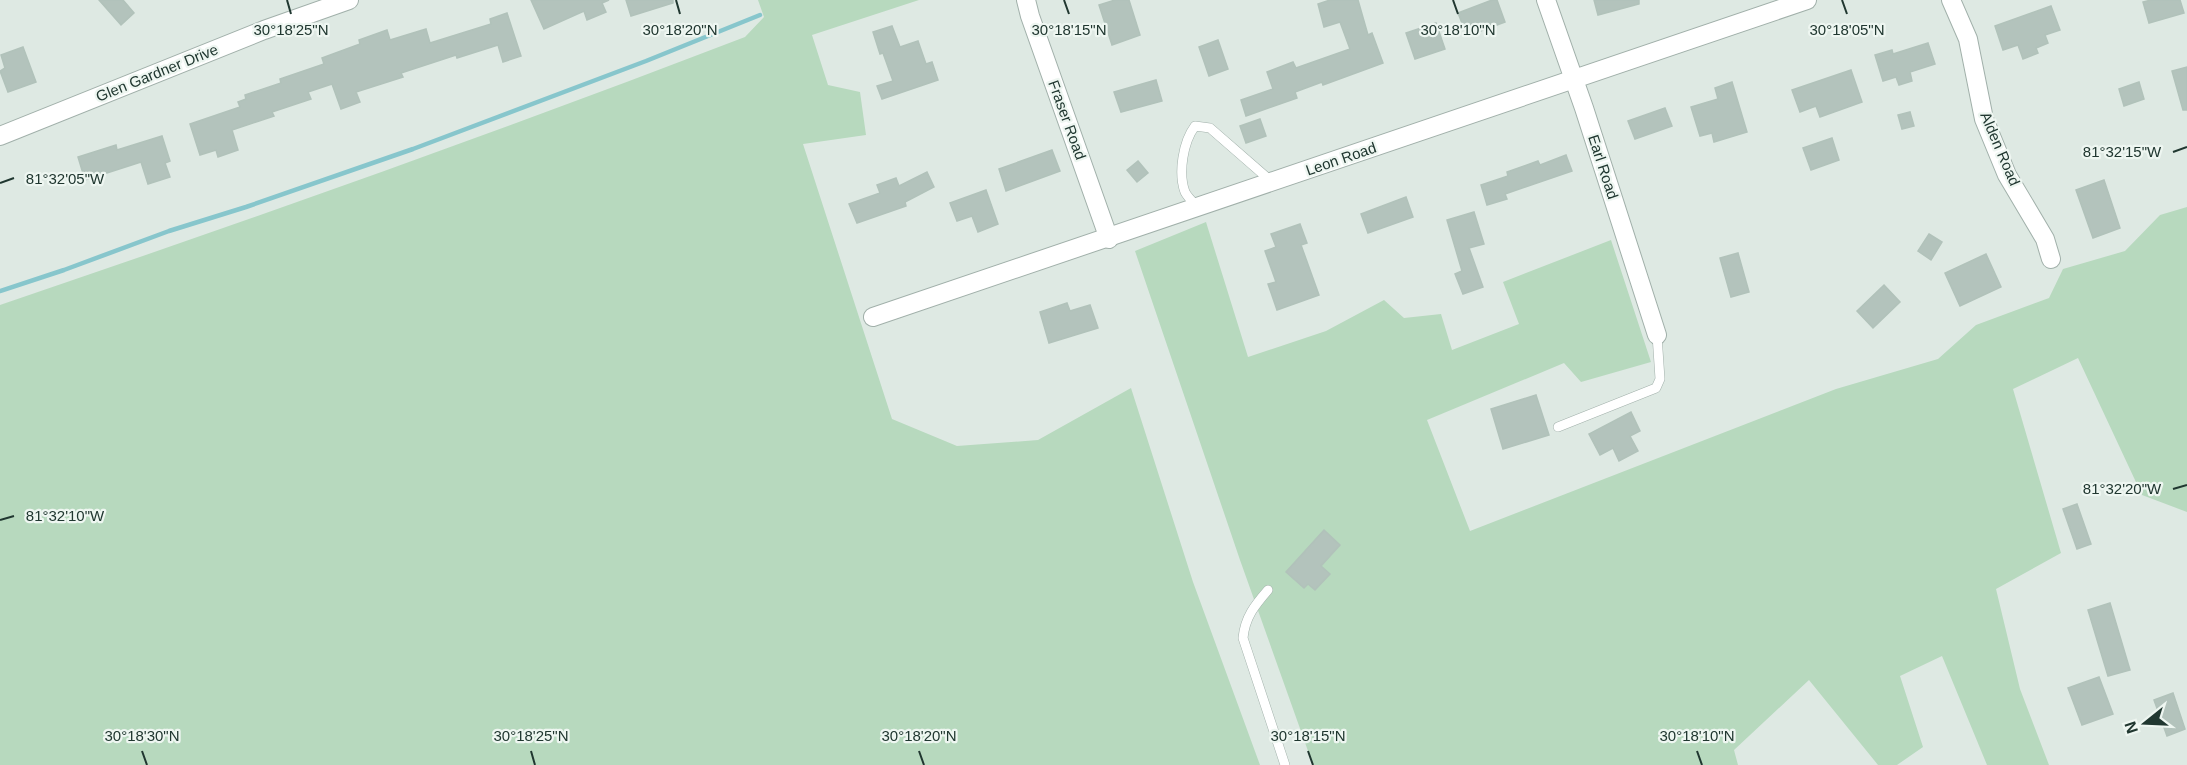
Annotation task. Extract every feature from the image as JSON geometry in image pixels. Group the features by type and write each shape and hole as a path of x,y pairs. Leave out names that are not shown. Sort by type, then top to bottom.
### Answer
{"street":[{"name":"Glen Gardner Drive","path":"0,136 264,30 349,0"},
{"name":"Fraser Road","path":"1026,0 1109,239"},
{"name":"Earl Road","path":"1546,0 1657,335"},
{"name":"Leon Road","path":"873,317 1109,239 1808,0"},
{"name":"Alden Road","path":"1951,0 1968,39 1984,119 2007,175 2045,238 2051,259"}],"lane":[{"path":"1198,207 1186,195 1182,181 1188,135 1195,126 1210,128 1272,182"},
{"path":"1558,427 1656,388 1660,379 1657,335"},
{"path":"1268,590 1248,616 1244,625 1244,638 1285,765"}],"green space":[{"path":"758,0 919,0 812,35 828,85 860,92 866,135 803,144 892,419 957,446 1038,440 1131,388 1193,582 1260,765 0,765 0,305 374,175 745,37 764,17"},
{"path":"2187,207 2187,512 2142,495 2078,358 2013,389 2061,553 1996,589 2020,689 2049,765 1987,765 1942,656 1900,676 1923,747 1897,765 1878,765 1809,680 1734,750 1738,765 1313,765 1240,560 1135,251 1206,222 1248,357 1326,331 1384,300 1404,318 1441,314 1452,350 1519,324 1503,282 1611,240 1651,362 1581,382 1564,363 1427,420 1470,531 1836,389 1938,359 1976,325 2049,298 2063,269 2125,251 2160,215"}],"building":[{"path":"99,0 123,0 134,13 121,25"},
{"path":"531,0 609,0 602,3 606,12 587,20 584,11 544,29"},
{"path":"626,0 673,0 673,3 631,16"},
{"path":"1115,0 1129,0 1140,35 1112,45 1099,5"},
{"path":"1330,0 1358,0 1368,35 1372,33 1383,63 1323,85 1322,82 1295,92 1297,98 1246,116 1241,100 1273,89 1267,72 1293,62 1296,68 1350,49 1340,22 1324,27 1318,4"},
{"path":"1497,0 1505,22 1467,36 1458,13"},
{"path":"1594,0 1639,0 1639,4 1598,15"},
{"path":"2180,0 2184,13 2149,23 2143,2"},
{"path":"2051,6 2060,30 2045,35 2048,43 2036,48 2038,53 2023,59 2018,45 2003,50 1995,26"},
{"path":"507,13 521,56 503,62 498,45 457,58 456,55 401,73 403,77 356,92 360,102 341,109 332,84 308,92 311,99 272,112 274,116 232,130 238,150 218,157 216,150 200,155 190,124 240,107 238,102 246,99 245,95 281,83 280,79 324,64 322,58 360,44 359,40 387,30 390,40 426,29 430,43 491,24 490,19"},
{"path":"1436,23 1445,49 1415,59 1406,33"},
{"path":"892,26 900,47 918,41 926,64 932,62 938,80 882,99 877,86 893,81 883,53 880,54 873,32"},
{"path":"1218,40 1228,69 1209,76 1199,47"},
{"path":"1928,43 1935,64 1910,72 1912,81 1899,85 1896,77 1883,81 1875,55 1892,50 1893,54"},
{"path":"23,47 36,82 8,92 0,71 5,68 1,55"},
{"path":"2187,67 2187,110 2183,110 2172,71"},
{"path":"1851,70 1862,102 1820,117 1816,106 1800,112 1792,90"},
{"path":"1156,80 1162,101 1121,112 1114,92"},
{"path":"1732,82 1747,132 1714,142 1712,133 1700,136 1691,107 1718,99 1715,88"},
{"path":"2139,82 2144,99 2124,106 2119,89"},
{"path":"1665,108 1672,126 1635,139 1628,121"},
{"path":"1910,112 1914,126 1902,129 1898,115"},
{"path":"1260,119 1266,136 1246,143 1240,126"},
{"path":"162,136 170,161 165,163 170,177 148,184 141,162 85,180 78,157 116,145 117,150"},
{"path":"1832,138 1839,160 1811,170 1803,148"},
{"path":"1052,150 1060,171 1006,191 999,169"},
{"path":"1566,155 1572,171 1505,194 1507,199 1487,205 1481,185 1508,176 1507,172 1538,161 1540,165"},
{"path":"1138,161 1148,173 1137,182 1127,170"},
{"path":"927,172 934,187 905,202 906,206 857,223 849,204 880,193 877,185 896,178 899,186"},
{"path":"2104,180 2120,228 2093,238 2076,190"},
{"path":"986,190 998,224 978,232 972,216 957,221 950,203"},
{"path":"1406,197 1413,217 1368,233 1361,214"},
{"path":"1474,212 1484,244 1469,248 1483,287 1463,294 1455,274 1462,271 1447,220"},
{"path":"1300,224 1307,243 1301,245 1319,295 1277,310 1268,284 1276,282 1265,251 1276,247 1271,234"},
{"path":"1929,234 1942,242 1931,260 1918,251"},
{"path":"1738,253 1749,292 1731,297 1720,258"},
{"path":"1986,254 2001,287 1960,306 1945,273"},
{"path":"1884,285 1900,302 1873,328 1857,311"},
{"path":"1067,303 1070,311 1090,305 1098,328 1049,343 1040,312"},
{"path":"1536,395 1549,435 1503,449 1491,409"},
{"path":"1631,412 1640,431 1630,436 1638,451 1619,461 1613,448 1600,455 1589,434"},
{"path":"2077,504 2091,544 2077,549 2063,509"},
{"path":"1324,530 1340,545 1321,566 1330,574 1315,590 1308,584 1304,588 1286,572"},
{"path":"2110,603 2130,670 2108,676 2088,610"},
{"path":"2099,677 2113,714 2082,725 2068,688"},
{"path":"2173,693 2185,729 2167,736 2154,700"}],"waterway":[{"path":"0,291 413,149 646,61 760,15"}]}
